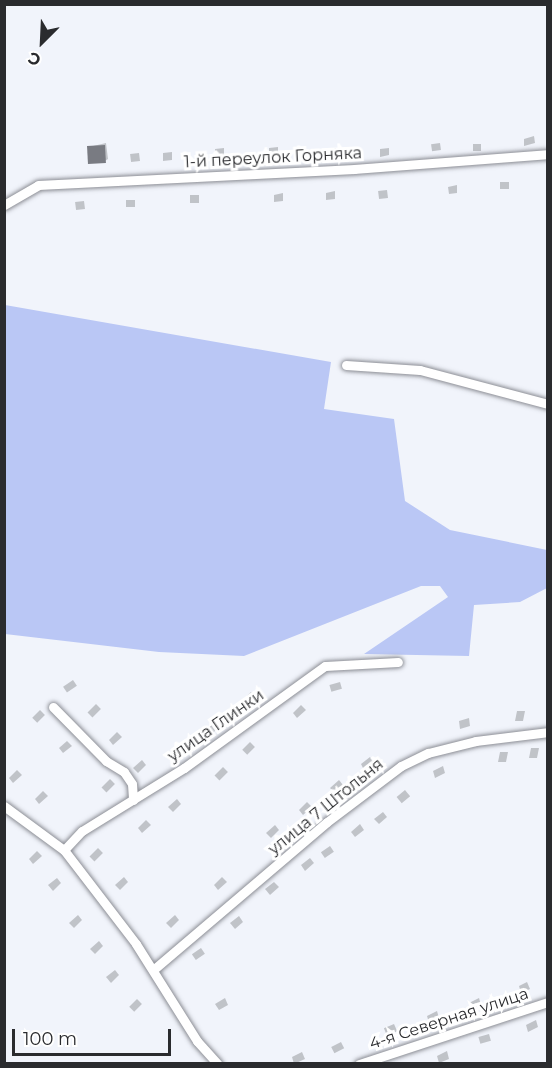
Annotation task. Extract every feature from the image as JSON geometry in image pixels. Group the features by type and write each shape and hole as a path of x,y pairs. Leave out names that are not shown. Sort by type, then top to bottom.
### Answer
{"street":[{"name":"1-й переулок Горняка","path":"4,205 38,185 355,169 548,154"},
{"path":"346,365 420,370 548,404"},
{"name":"улица Глинки","path":"64,850 82,831 133,800 325,666 398,662"},
{"path":"53,708 106,761 124,772 132,784 133,800"},
{"name":"улица 7 Штольня","path":"153,970 327,822 402,766 428,753 476,741 548,732"},
{"path":"4,806 64,850 153,970 197,1041 218,1064"},
{"name":"4-я Северная улица","path":"359,1064 548,1002"}],"shaded area":[{"path":"5,305 331,362 324,409 394,419 405,501 450,530 547,550 547,588 520,602 474,605 469,656 364,654 448,597 440,586 421,586 244,656 159,652 5,634"}],"building":[{"path":"105,145 106,163 88,164 87,146"}]}
